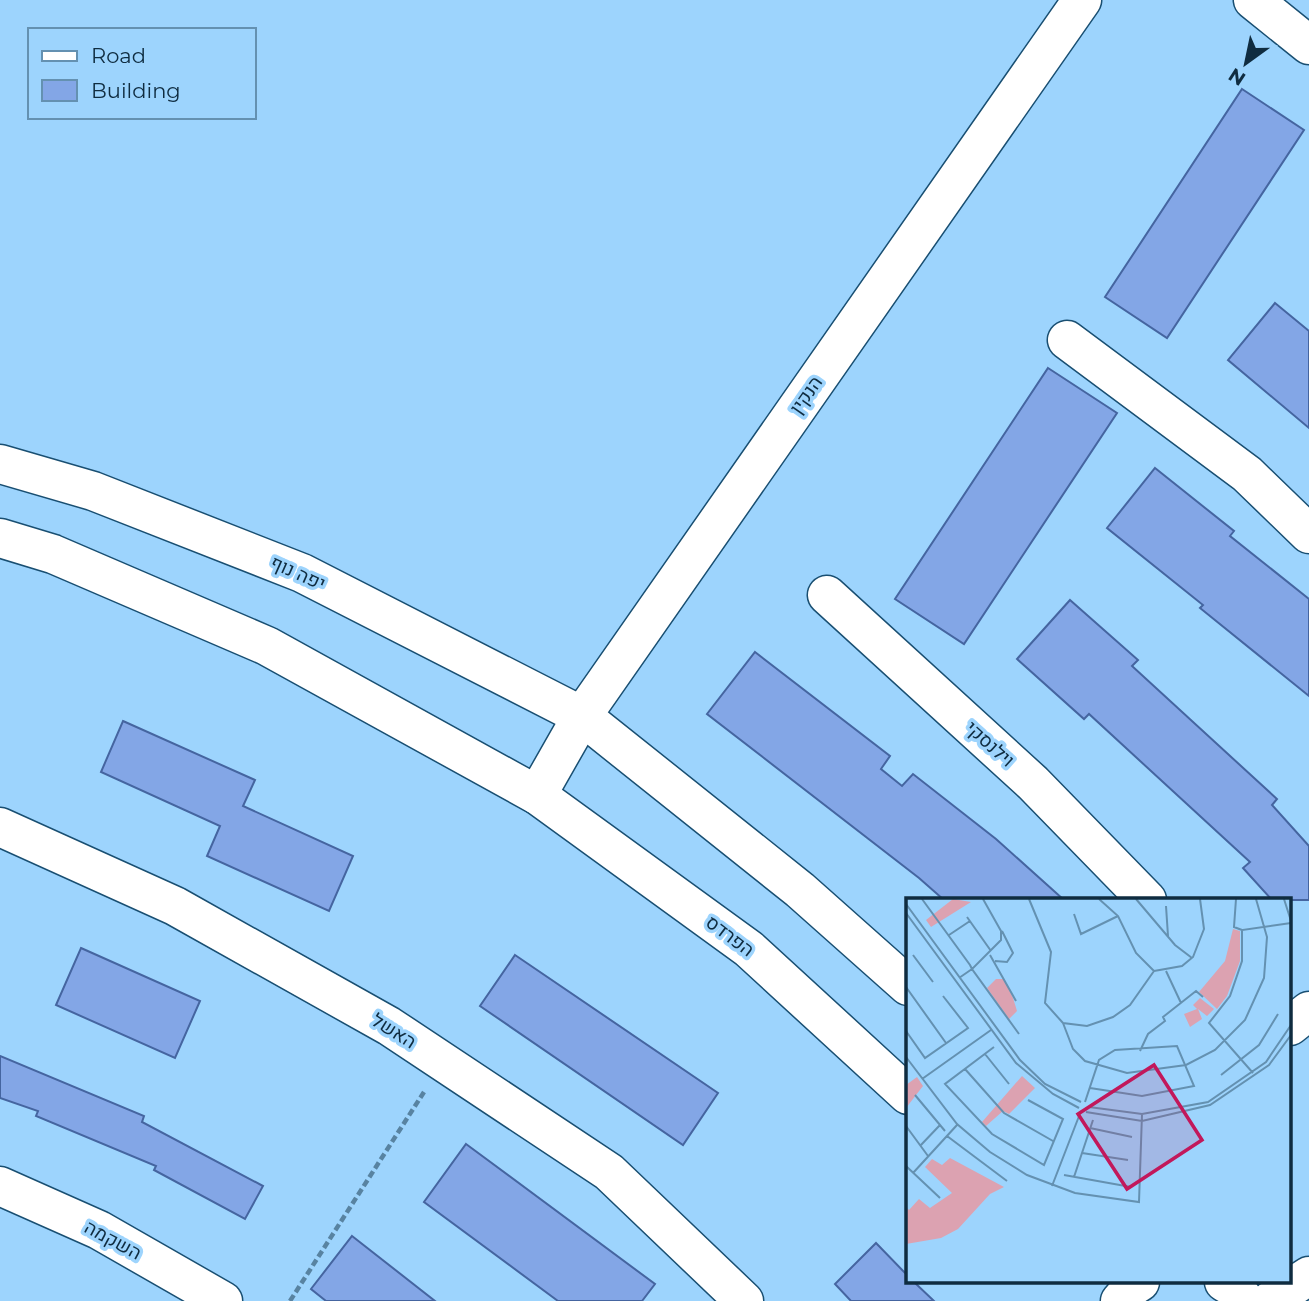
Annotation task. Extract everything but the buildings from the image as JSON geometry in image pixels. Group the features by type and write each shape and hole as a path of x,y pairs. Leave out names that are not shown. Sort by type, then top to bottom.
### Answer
{"street":[{"name":"הנקין","path":"537,795 582,716 1082,0"},
{"path":"1252,0 1309,45"},
{"path":"1067,340 1247,474 1309,534"},
{"name":"יפה נוף","path":"0,464 93,491 302,573 582,716"},
{"path":"0,538 53,554 267,646 537,795"},
{"name":"וילנסקי","path":"827,595 1033,783 1145,898"},
{"path":"582,716 800,890 906,984"},
{"name":"הפרדס","path":"537,795 748,948 906,1094"},
{"name":"האשל","path":"0,827 175,906 389,1026 609,1172 744,1301"},
{"path":"1292,1024 1309,1011"},
{"name":"השקמה","path":"0,1186 99,1230 223,1301"},
{"path":"1270,1301 1309,1276"},
{"path":"1097,1284 1114,1301"},
{"path":"1120,1301 1137,1284"},
{"path":"1227,1284 1237,1290 1245,1301"}],"path":[{"path":"290,1301 443,1062"}]}
